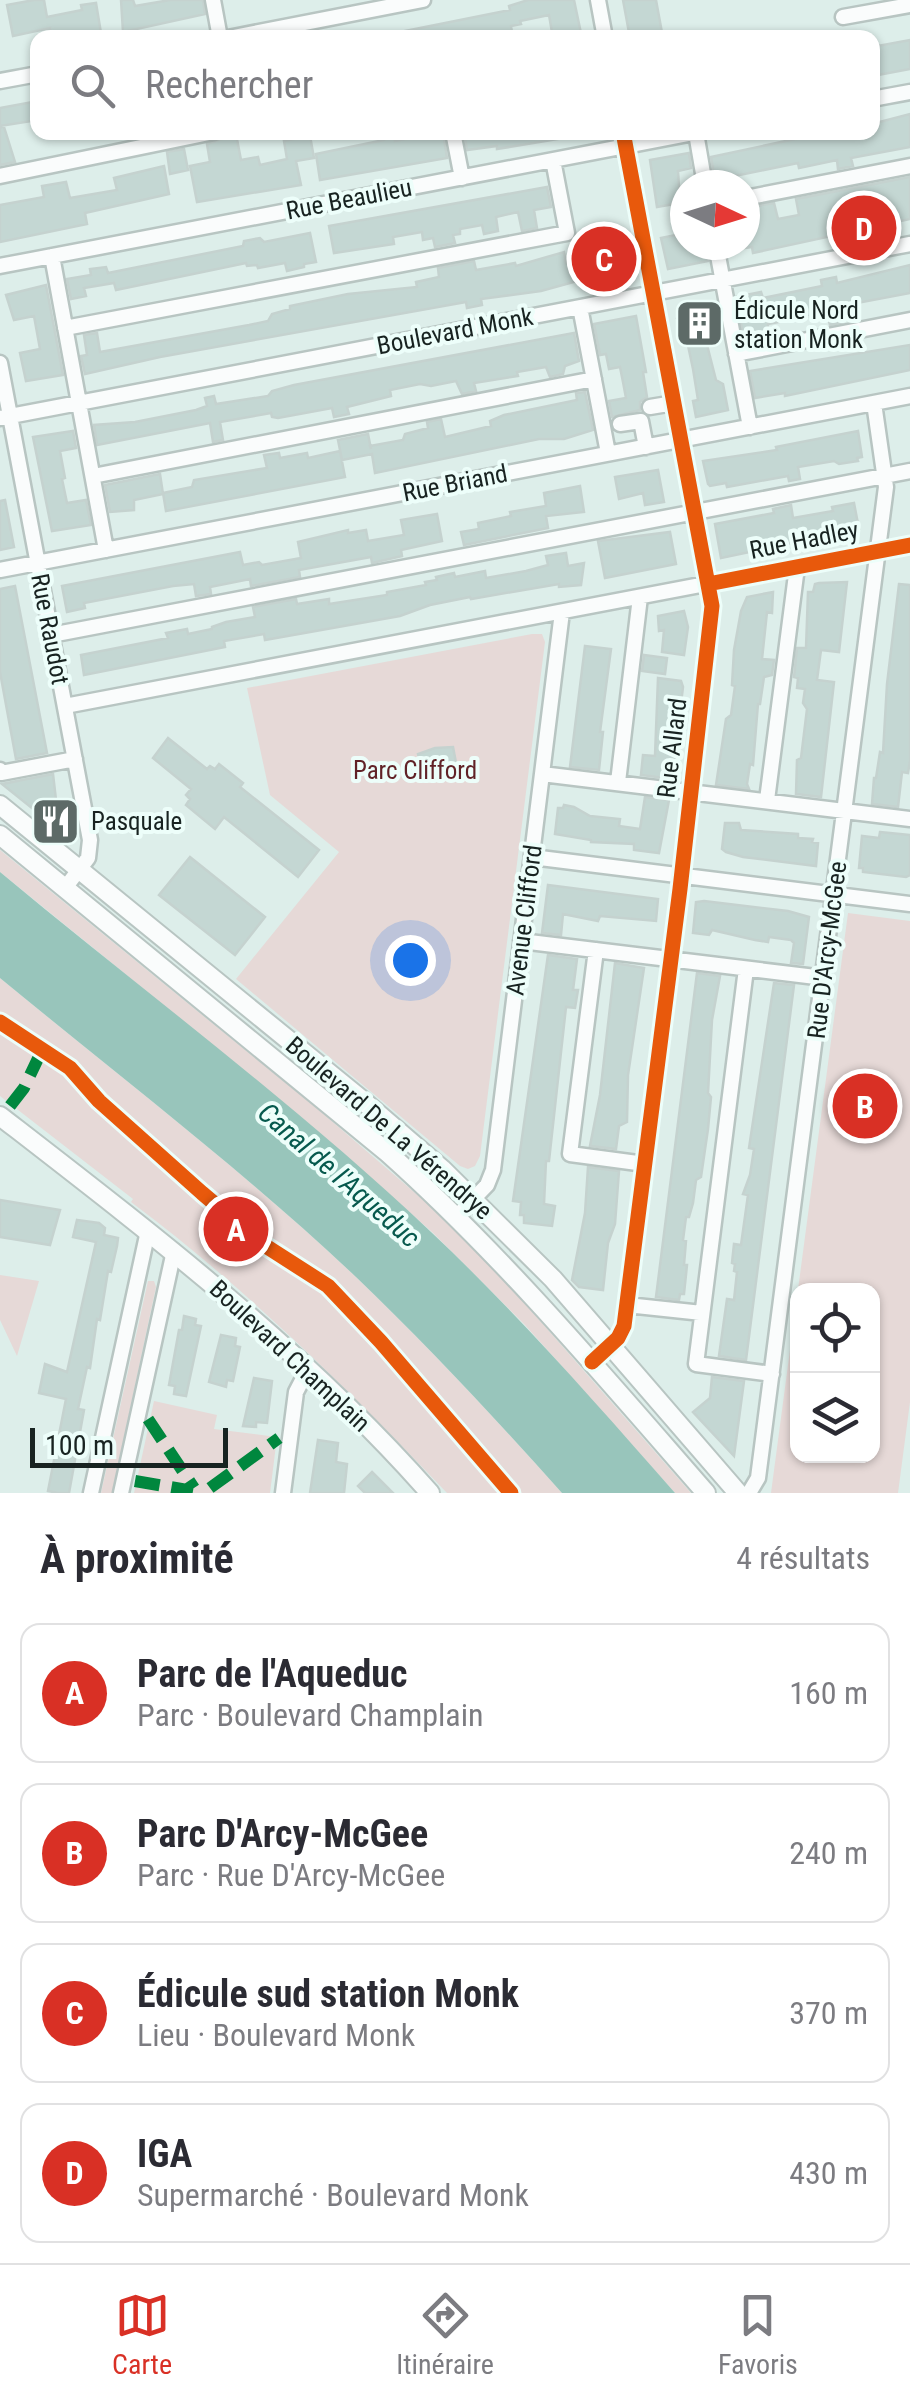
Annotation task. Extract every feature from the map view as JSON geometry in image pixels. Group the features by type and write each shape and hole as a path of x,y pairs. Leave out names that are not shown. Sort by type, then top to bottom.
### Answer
{"main road":[{"name":"Boulevard De La Vérendrye","path":"0,805 377,1112 474,1199 553,1280 738,1493"},
{"name":"Boulevard De La Vérendrye","path":"0,836 388,1152 457,1216 521,1281 706,1493"},
{"name":"Boulevard Champlain","path":"0,1116 174,1251 308,1369 430,1493"}],"street":[{"path":"213,0 219,30"},
{"path":"269,30 424,0"},
{"path":"598,0 604,30"},
{"path":"843,18 910,4"},
{"path":"0,81 30,75"},
{"path":"880,98 910,92"},
{"path":"0,176 175,140"},
{"path":"455,140 462,178"},
{"name":"Rue Beaulieu","path":"0,266 554,160 621,140"},
{"name":"Rue Allard","path":"592,1362 622,1333 627,1304 712,606 624,140"},
{"path":"698,140 703,170"},
{"path":"65,328 567,233 554,160"},
{"path":"760,195 910,166"},
{"name":"Boulevard Monk","path":"5,417 910,244"},
{"path":"52,256 106,550"},
{"path":"719,260 750,427"},
{"path":"580,307 608,454"},
{"path":"736,354 910,320"},
{"name":"Rue Raudot","path":"0,363 5,417 38,562 90,847 88,858 65,888"},
{"path":"92,476 594,379"},
{"name":"Rue Briand","path":"0,570 910,396"},
{"path":"650,407 674,402"},
{"name":"Rue D'Arcy-McGee","path":"749,1493 757,1480 772,1374 878,551 886,475 874,403"},
{"path":"624,450 620,420 642,421 646,447"},
{"path":"52,635 910,471"},
{"name":"Rue Hadley","path":"65,706 910,545"},
{"path":"767,800 797,567"},
{"path":"618,782 640,597"},
{"name":"Avenue Clifford","path":"457,1216 487,1185 493,1170 562,612"},
{"path":"0,770 75,759"},
{"path":"542,774 910,819"},
{"path":"532,858 910,904"},
{"path":"521,941 824,978"},
{"path":"596,950 570,1154 645,1164"},
{"path":"746,969 696,1364 772,1374"},
{"path":"90,1493 148,1230"},
{"path":"121,1493 174,1251"},
{"path":"627,1304 702,1314"},
{"path":"283,1493 296,1392 308,1369"}],"green space":[{"name":"Parc Clifford","path":"542,634 545,642 480,1156 475,1166 468,1169 236,979 339,852 270,795 247,688"},
{"path":"0,850 421,1198 499,1274 691,1493 675,1493 525,1325 432,1232 302,1118 0,872"},
{"path":"848,913 910,921 910,1402 898,1493 771,1493 790,1350 790,1463 880,1463 880,1283 799,1283"},
{"path":"0,978 226,1162 356,1277 487,1410 562,1493 447,1493 255,1304 131,1202 133,1199 0,1096"},
{"path":"0,1275 39,1281 17,1356 0,1320"},
{"path":"148,1281 154,1281 156,1287 112,1493 101,1493"},
{"path":"154,1401 217,1415 214,1429 277,1437 270,1493 134,1493"}],"water":[{"name":"Canal de l'Aqueduc","path":"0,872 379,1184 526,1327 675,1493 562,1493 487,1410 356,1277 226,1162 0,978"}],"building":[{"path":"44,0 47,17 96,3 100,30 50,28 13,36 7,5"},
{"path":"121,0 133,0 135,6 203,0 205,14 123,30"},
{"path":"528,0 574,0 580,30 552,30 549,15 520,21 521,24 511,26 512,30 410,30 510,10 509,6"},
{"path":"623,0 656,0 662,30 629,30"},
{"path":"910,40 910,69 880,75 880,46"},
{"path":"30,102 30,121 0,126 0,108"},
{"path":"910,114 910,147 851,158 853,166 838,169 837,160 799,168 798,163 760,171 713,170 711,157 791,140 880,140 880,122"},
{"path":"0,127 4,127 15,162 0,165"},
{"path":"237,140 241,160 258,157 260,165 287,159 284,141 311,140 314,158 296,161 301,185 197,202 190,166 210,162 207,144"},
{"path":"384,140 444,140 447,158 320,180 316,154"},
{"path":"465,140 552,140 497,149 467,150"},
{"path":"184,149 188,170 170,174 167,152"},
{"path":"689,153 691,168 670,170 670,205 657,207 650,160"},
{"path":"164,166 169,194 85,213 87,224 0,242 0,205 44,197 42,186 66,182 70,198 117,190 114,178"},
{"path":"910,177 910,219 760,251 760,205 774,203 778,219 799,215 796,199"},
{"path":"547,187 551,207 534,210 537,228 522,231 518,212 496,217 498,231 484,234 482,225 460,229 460,234 453,235 455,243 435,247 433,238 423,240 422,232 393,237 394,244 334,253 329,226"},
{"path":"310,233 316,262 304,267 287,271 285,263 258,268 246,263 116,290 114,283 84,288 86,296 71,299 67,279 91,275 90,269 106,267 108,273 243,246 244,241 260,238 264,242"},
{"path":"670,236 670,260 708,261 668,269 661,238"},
{"path":"602,237 606,256 618,254 622,275 481,299 482,305 467,308 466,302 85,374 81,356 87,355 84,335 97,333 100,352 249,325 268,321 272,314 290,306 348,294 417,287 416,282 439,277 438,268 474,261 476,270 515,263 516,266 564,252 566,263 592,259 588,239"},
{"path":"910,265 910,293 841,306 844,322 830,325 827,313 768,324 768,337 744,340 736,297 761,292 763,298 822,286 821,280 836,277 837,283"},
{"path":"46,285 63,375 26,381 20,353 40,349 34,316 14,320 6,295"},
{"path":"716,305 719,318 705,337 716,380 723,384 728,410 696,417 693,401 698,400 693,369 683,322 677,318 684,306 690,311"},
{"path":"636,316 647,397 640,402 640,410 612,417 609,401 626,398 623,382 620,367 609,369 606,354 600,355 594,324"},
{"path":"574,333 579,361 565,366 563,374 550,377 546,367 517,372 518,376 474,383 476,391 462,394 456,381 420,384 390,390 391,396 347,407 349,414 334,417 332,408 278,418 271,413 220,422 223,440 213,442 210,423 97,445 94,425 196,410 207,406 205,398 214,396 216,404 268,396 272,391 294,385"},
{"path":"910,345 910,370 785,396 755,398 750,371"},
{"path":"585,392 593,430 564,439 539,439 375,473 372,454 342,460 338,440 368,434 370,446 403,440 405,434 428,428 427,422 441,419 445,437 491,426 490,421 504,415 577,400 576,393"},
{"path":"73,431 76,448 60,451 65,478 62,479 67,503 86,500 91,525 52,531 33,437"},
{"path":"858,431 862,457 858,461 798,467 800,479 789,481 788,476 727,487 726,483 708,484 703,461 777,450 776,447"},
{"path":"340,451 345,477 166,511 163,493 192,487 194,480 267,468 264,455 279,453 280,458 307,453 308,458"},
{"path":"658,470 664,502 645,505 643,493 619,499 615,477"},
{"path":"160,474 163,494 134,500 134,510 110,512 105,485"},
{"path":"580,486 584,512 546,516 548,528 464,545 461,532 479,529 478,523 546,506 544,493"},
{"path":"5,500 14,547 0,550 0,501"},
{"path":"854,503 859,529 721,558 715,524 774,513 773,509 791,505 793,518"},
{"path":"437,514 442,541 401,550 402,556 372,563 371,557 299,570 300,577 251,586 250,579 210,587 211,594 196,596 194,584 173,586 84,603 85,608 67,612 62,586 240,552 243,565 301,558 298,542 348,530 366,530 368,541 404,535 401,520"},
{"path":"670,532 676,564 605,578 598,541"},
{"path":"566,553 568,566 584,563 581,585 559,584 470,597 400,616 265,640 264,634 224,641 225,647 84,675 81,655 168,638 166,633 187,629 188,634 255,617 253,607 296,599 297,604 329,599 329,604 387,595 454,573 455,577 485,571 486,578 548,565 546,556"},
{"path":"847,582 839,652 821,650 817,680 834,682 821,797 796,794 797,760 801,758 807,709 803,703 805,689 797,688 798,678 794,677 797,648 806,648 808,592 813,592 815,584"},
{"path":"899,584 910,585 910,761 908,773 902,772 898,807 872,804 874,778 880,752 883,753"},
{"path":"15,586 47,753 16,759 0,672 0,589"},
{"path":"773,592 762,659 774,660 772,675 764,677 758,704 749,789 716,785 726,719 731,715 734,650 741,611 747,597"},
{"path":"684,611 688,627 684,655 662,652 664,630 659,631 658,616"},
{"path":"585,646 611,649 599,770 570,767"},
{"path":"644,655 667,658 665,674 642,671"},
{"path":"658,678 681,681 683,687 672,779 641,775 643,755 655,756"},
{"path":"168,738 207,769 215,769 219,764 243,783 240,787 319,850 298,877 224,817 215,829 186,805 191,789 153,758"},
{"path":"453,747 458,773 424,781 418,754"},
{"path":"53,774 58,817 53,825 2,784"},
{"path":"645,797 669,800 659,853 634,850 634,844 591,842 555,834 558,808 564,805 590,816 620,819 619,826 640,829"},
{"path":"725,823 739,823 741,830 798,834 798,838 813,839 818,843 816,866 726,852 722,849"},
{"path":"880,832 910,835 910,875 863,872 859,868 862,836 879,838"},
{"path":"190,857 265,917 235,955 159,895"},
{"path":"548,885 658,899 656,921 600,916 598,921 563,914 561,935 542,933"},
{"path":"696,902 809,917 803,964 791,963 791,940 769,937 768,942 712,930 709,935 693,933"},
{"path":"548,955 577,959 573,990 578,990 575,1008 566,1007 546,1161 544,1204 555,1206 552,1226 524,1223 521,1202 513,1201"},
{"path":"615,963 644,968 628,1075 627,1122 619,1126 616,1149 590,1146 600,1095"},
{"path":"697,973 720,976 712,1020 708,1129 701,1177 696,1180 693,1203 686,1217 683,1240 687,1265 684,1294 680,1294 679,1300 656,1297"},
{"path":"774,983 794,985 746,1360 719,1356 727,1299 734,1300 734,1244 741,1245 748,1195 743,1194 754,1149 749,1148"},
{"path":"588,1167 619,1171 615,1224 608,1243 603,1290 579,1287 572,1280 585,1213"},
{"path":"0,1200 60,1210 50,1245 0,1237"},
{"path":"77,1220 99,1223 105,1228 104,1235 118,1238 78,1409 84,1410 69,1493 58,1493 48,1491 66,1399 39,1393 45,1364 67,1372 96,1242 73,1237"},
{"path":"184,1316 196,1319 195,1325 201,1326 186,1396 174,1394 175,1386 169,1385"},
{"path":"221,1335 236,1338 235,1346 240,1347 233,1381 227,1380 226,1387 209,1382"},
{"path":"712,1377 744,1381 734,1456 693,1412 710,1398"},
{"path":"254,1378 272,1381 267,1423 243,1426"},
{"path":"318,1440 338,1443 336,1462 347,1464 344,1493 310,1493"},
{"path":"372,1472 393,1493 365,1493 358,1486"}],"marked path":[{"path":"10,1106 24,1088 42,1050"},
{"path":"148,1419 194,1488"},
{"path":"210,1488 279,1438"},
{"path":"135,1481 193,1491"}],"cycle path":[{"path":"592,1362 618,1338 624,1326 712,606 625,140"},
{"path":"708,584 910,545"},
{"path":"0,1022 70,1068 99,1101 261,1243 328,1286 511,1493"}],"place":[{"name":"IGA","path":"864,228"},
{"name":"Édicule sud station Monk","path":"604,259"},
{"name":"Édicule Nord station Monk","path":"699,324"},
{"name":"Pasquale","path":"56,821"},
{"name":"Parc D'Arcy-McGee","path":"865,1106"},
{"name":"Parc de l'Aqueduc","path":"236,1229"}]}
